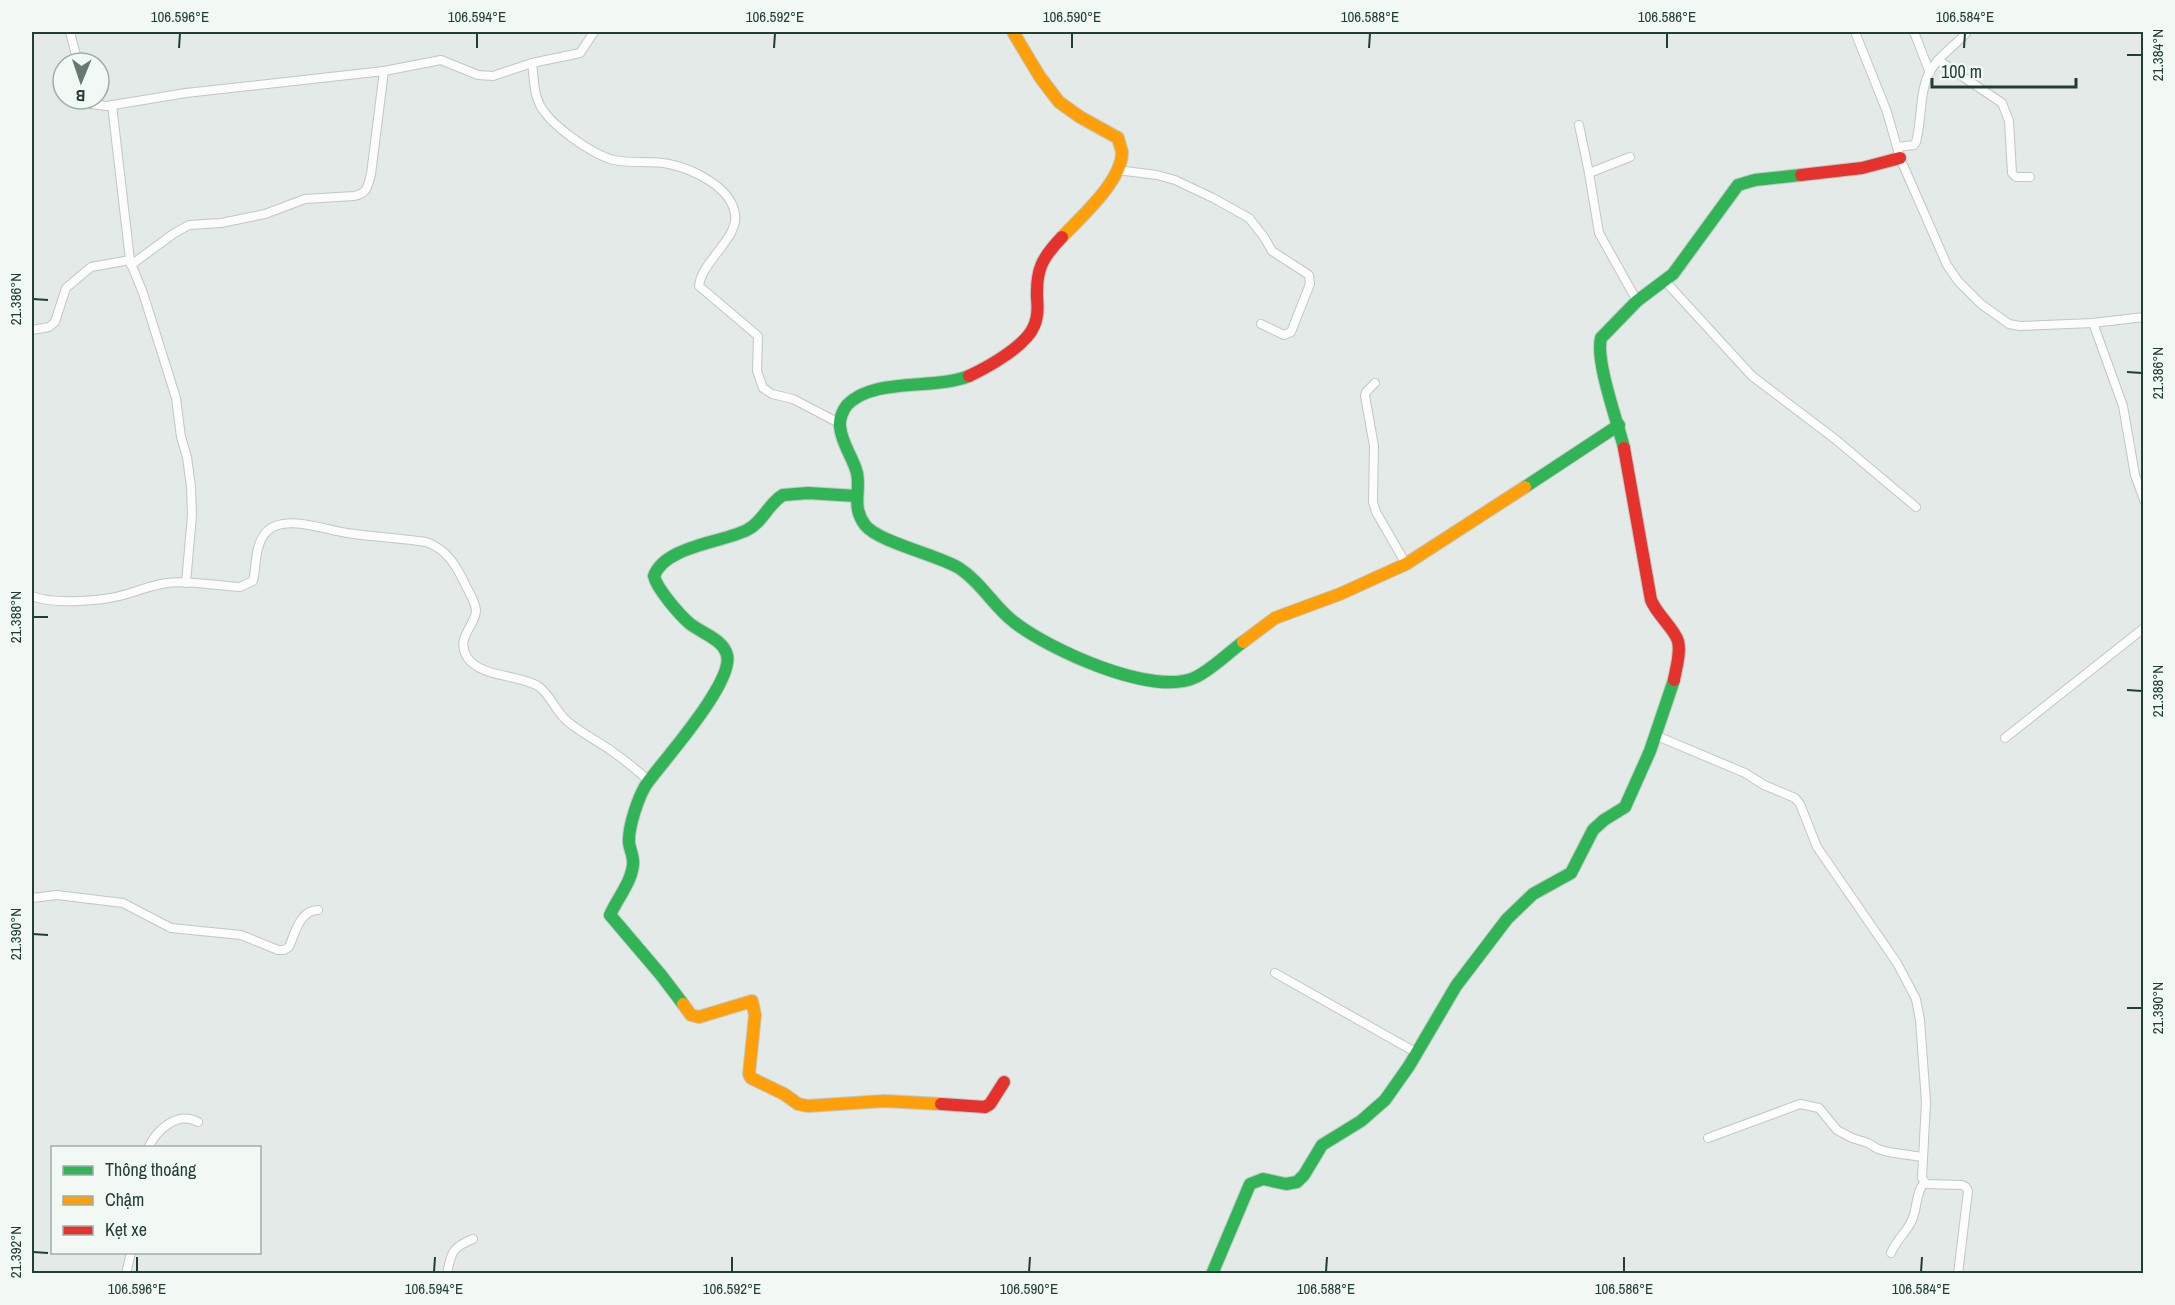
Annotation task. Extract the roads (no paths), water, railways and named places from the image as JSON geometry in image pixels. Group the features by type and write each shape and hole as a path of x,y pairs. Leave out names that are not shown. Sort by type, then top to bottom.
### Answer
{"street":[{"path":"70,32 75,51"},
{"path":"186,583 192,515 187,457 181,437 176,398 143,293 130,262 112,105 186,93 384,70 441,60 484,76 493,76 532,63 580,53 594,32"},
{"path":"1013,32 1040,78 1058,102 1081,118 1118,138 1121,147 1118,170 1091,208 1046,255 1040,265 1037,280 1037,323 1030,336 991,363 956,381 897,386 852,401 845,408 839,423 857,474 856,496 861,519 866,528 882,537 959,568 970,576 1017,624 1072,657 1109,670 1178,683 1195,678 1275,618 1340,594 1406,564 1619,425"},
{"path":"1855,32 1887,112 1899,153 1947,265 1958,281 1981,303 2009,324 2020,326 2093,323 2144,317"},
{"path":"1914,32 1930,73"},
{"path":"1212,1274 1250,1184 1258,1178 1288,1184 1297,1182 1303,1176 1315,1151 1324,1142 1368,1117 1385,1100 1417,1053 1443,1006 1502,925 1516,908 1532,895 1545,886 1570,875 1591,833 1604,820 1619,813 1625,807 1657,736 1672,682 1678,648 1676,635 1654,611 1631,479 1619,425 1605,382 1599,345 1606,332 1637,301 1665,281 1686,258 1738,184 1862,168 1914,145 1930,73 1938,60 1967,32"},
{"path":"1938,60 2002,103 2009,121 2012,173 2016,177 2030,177"},
{"path":"532,63 539,105 571,138 612,160 669,164 691,171 708,180 725,195 735,213 734,228 702,276 699,286 758,336 757,371 763,388 772,394 793,399 839,423"},
{"path":"32,330 49,327 55,322 66,288 91,267 130,262 189,225 221,223 265,214 305,199 354,196 366,191 371,174 384,70"},
{"path":"1579,125 1599,233 1637,301"},
{"path":"1589,173 1630,157"},
{"path":"1118,170 1157,175 1175,180 1213,198 1249,218 1272,251 1309,275 1310,284 1292,332 1284,335 1261,324"},
{"path":"1665,281 1752,376 1828,433 1916,507"},
{"path":"2093,323 2123,406 2135,475 2144,500"},
{"path":"1375,383 1365,396 1374,446 1373,502 1376,513 1406,564"},
{"path":"856,496 783,495 777,499 759,523 749,530 687,550 658,566 654,576 656,582 687,621 720,644 727,652 728,663 719,683 700,713 644,788 629,838 633,856 631,875 611,912 611,919 661,975 691,1015 699,1017 752,1001 755,1015 749,1069 752,1078 784,1094 798,1104 817,1107 885,1101 984,1107 990,1104 1004,1082"},
{"path":"32,596 43,599 89,601 127,594 151,585 170,582 240,587 250,584 254,576 258,547 263,537 275,526 288,524 305,524 346,533 384,536 435,545 452,560 476,607 475,616 466,632 464,642 468,658 482,668 540,687 568,722 613,751 649,781"},
{"path":"2005,738 2144,628"},
{"path":"1657,736 1745,773 1760,783 1790,795 1800,804 1817,847 1897,963 1916,999 1920,1020 1925,1070 1926,1125 1921,1172 1924,1183"},
{"path":"32,898 57,895 123,903 171,928 241,935 278,950 289,947 305,915 311,910 318,909"},
{"path":"1275,973 1417,1053"},
{"path":"1708,1138 1800,1104 1819,1108 1845,1135 1878,1149 1923,1157"},
{"path":"150,1146 167,1124 178,1118 198,1122"},
{"path":"1891,1253 1895,1242 1912,1220 1918,1190 1924,1183"},
{"path":"1924,1183 1966,1187 1968,1191 1958,1274"},
{"path":"447,1274 452,1251 460,1244 473,1239"},
{"path":"126,1274 131,1254"}]}
